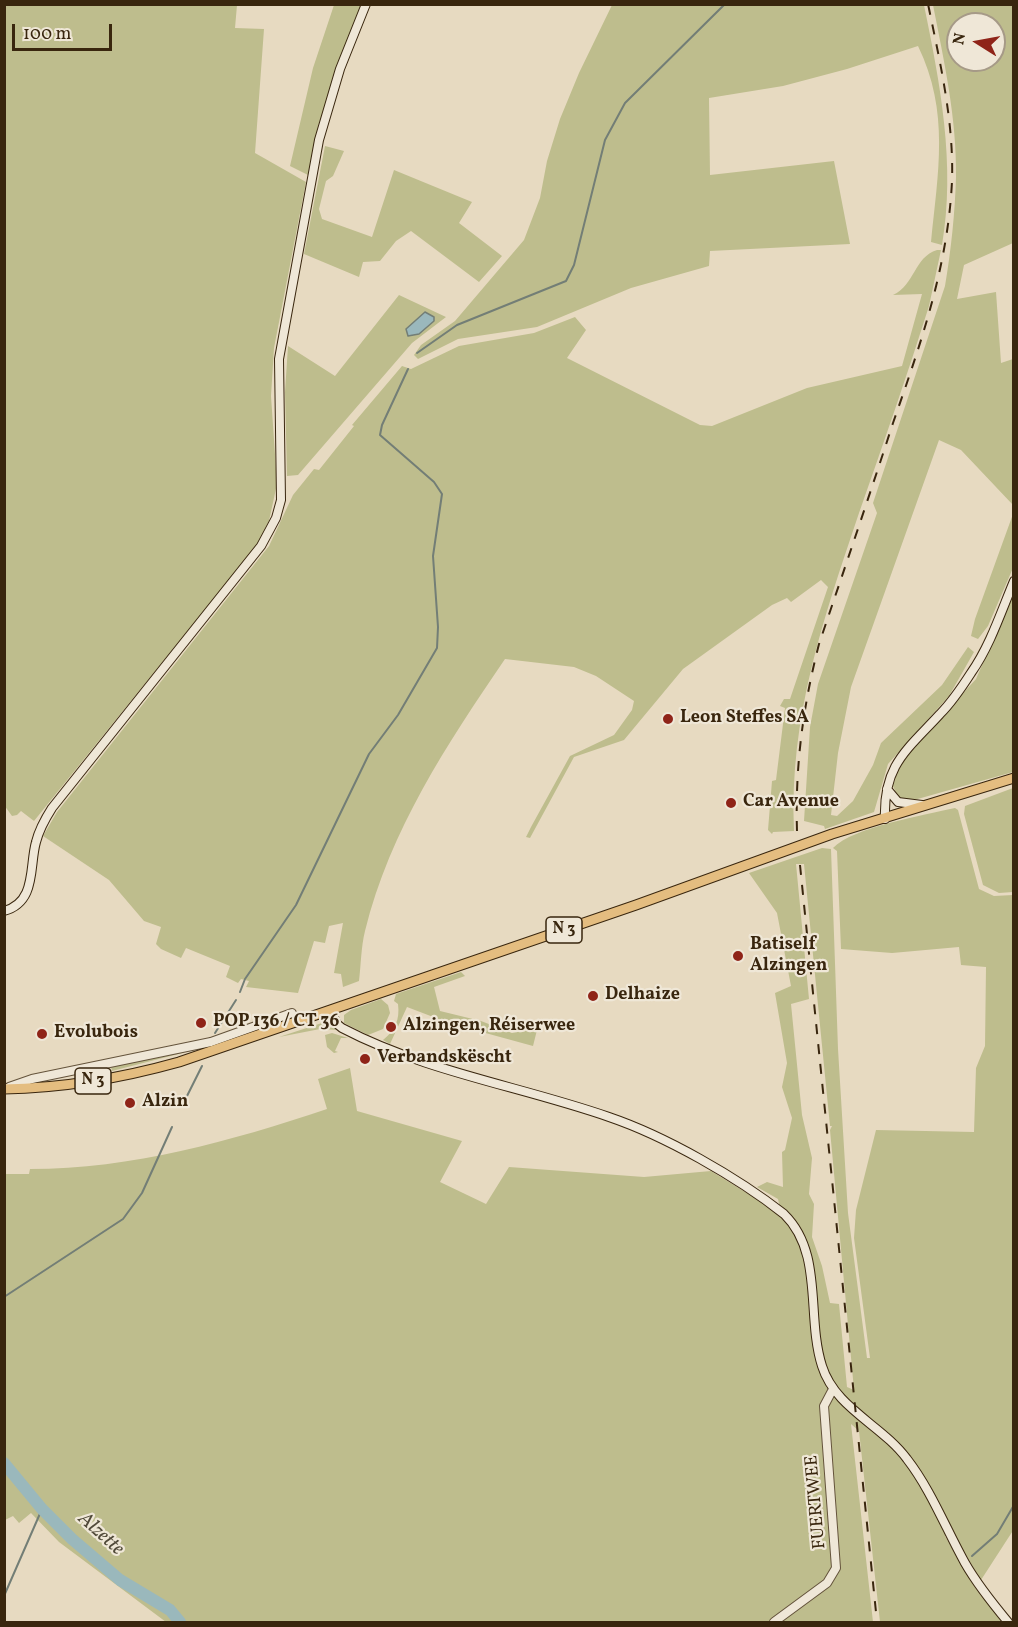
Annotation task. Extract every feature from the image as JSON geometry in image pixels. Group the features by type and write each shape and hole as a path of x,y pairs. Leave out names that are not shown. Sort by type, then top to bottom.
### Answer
{"main road":[{"path":"4,911 22,899 29,887 35,842 46,818 261,546 276,518 282,479 278,388 284,321 319,140 340,69 366,4"},
{"path":"885,819 887,789 891,772 898,758 942,713 973,670 1014,581"},
{"name":"N 3","path":"4,1089 58,1086 109,1078 187,1060 832,834 1014,778"},
{"path":"887,789 898,802 927,806"},
{"path":"331,1011 337,1024 342,1028 405,1056 618,1120 654,1134 774,1206 793,1223 800,1234 808,1263 819,1353 833,1389 894,1443 908,1460 967,1566 1008,1623"}],"street":[{"name":"N 3","path":"4,1089 32,1078 211,1042 292,1012"},
{"name":"N 3","path":"106,1063 109,1078"},
{"name":"FUERTWEE","path":"774,1623 827,1583 836,1568 824,1407 833,1389"}],"shaded area":[{"path":"4,5 237,5 235,28 264,29 255,153 306,182 274,348 271,396 277,484 269,521 257,545 34,821 21,811 12,816 4,805"},
{"path":"334,5 361,5 319,123 308,175 290,166 313,68"},
{"path":"612,5 924,5 936,64 947,154 946,215 942,245 931,242 938,167 938,119 935,95 918,46 847,69 783,86 709,98 710,175 834,161 850,244 710,251 709,266 631,288 537,327 458,339 418,359 414,355 421,345 455,321 524,240 540,198 547,161 560,119 579,73"},
{"path":"933,5 1013,5 1013,243 964,265 957,299 996,292 1001,363 1013,359 1013,505 961,450 939,440 851,687 838,753 831,815 837,816 853,801 873,765 881,743 942,685 968,647 974,652 949,696 888,764 874,812 825,829 824,826 804,821 810,727 818,684 877,513 873,503 945,286 956,177 949,90"},
{"path":"325,146 344,151 333,176 326,181 319,209 322,219 372,237 394,170 472,202 459,223 502,256 479,282 411,231 396,241 380,261 363,262 359,277 304,254"},
{"path":"937,250 941,250 929,306 833,592 811,669 797,748 794,831 773,832 772,834 768,830 772,781 776,780 785,708 780,706 784,699 790,699 828,587 821,580 791,602 787,598 772,605 683,669 624,740 574,757 530,838 526,837 570,756 614,735 632,710 634,701 596,676 574,667 505,659 462,723 405,823 376,894 364,937 359,981 343,987 341,974 334,973 343,923 329,926 325,943 314,941 298,993 246,987 249,981 241,979 238,983 226,977 230,966 186,948 181,958 161,949 156,944 161,927 144,921 109,880 43,836 57,812 269,546 293,495 314,469 319,470 354,426 352,425 402,366 411,369 459,346 534,333 575,317 586,330 567,358 700,425 712,426 807,388 902,366 922,294 893,295 906,285 924,259"},
{"path":"399,295 446,317 412,343 298,475 287,476 285,392 288,346 335,376"},
{"path":"1013,514 1013,568 988,626 978,639 971,636 975,619"},
{"path":"1013,594 1013,772 907,802 899,799 893,786 900,762 976,679"},
{"path":"1013,788 1013,892 999,893 983,885 964,814 965,806"},
{"path":"955,808 958,810 979,889 994,896 1013,895 1014,1529 981,1580 952,1532 945,1536 976,1589 1002,1622 880,1622 859,1431 851,1424 873,1622 166,1622 59,1542 31,1513 19,1523 13,1516 5,1520 5,1174 29,1174 30,1169 106,1164 181,1151 291,1121 327,1109 318,1079 350,1068 357,1111 462,1141 440,1182 486,1204 509,1167 644,1177 711,1171 781,1214 778,1199 757,1187 767,1182 783,1187 782,1152 785,1150 792,1118 782,1087 787,1063 775,993 791,986 777,913 749,873 822,848 831,849 838,1049 848,1213 867,1358 870,1358 854,1238 856,1210 876,1130 974,1132 976,1068 985,1046 986,967 961,965 959,947 892,953 841,949 837,851 833,848 856,834 872,828","holes":["796,864 804,864 830,1126 832,1126 830,1130 854,1390 847,1387 839,1304 830,1303 822,1266 812,1237 814,1204 809,1194 812,1158 802,1115 791,1004 809,999"]},
{"path":"461,972 465,976 434,987 440,1011 481,1021 512,1033 538,1026 533,1046 449,1023 407,1007 390,1044 383,1040 394,1028 397,1020 398,1004 394,1001 396,994"},
{"path":"381,999 388,1005 390,1013 383,1029 368,1035 344,1023 344,1015 351,1010"},
{"path":"325,1022 338,1030 320,1029 279,1037"},
{"path":"332,1033 348,1038 341,1038 335,1051 338,1052 334,1053 327,1047 325,1035"},
{"path":"186,1052 112,1071 111,1067"}],"water":[{"path":"425,312 434,317 434,321 419,334 408,336 406,329"}],"waterway":[{"path":"417,353 457,325 566,281 574,265 605,140 625,103 725,4"},
{"path":"240,992 245,979 296,905 369,754 398,715 437,648 438,627 433,556 442,494 434,482 380,435 382,425 408,369"},
{"path":"215,1033 236,1000"},
{"path":"183,1104 202,1066"},
{"path":"4,1297 123,1219 142,1193 172,1127"},
{"name":"Alzette","path":"4,1463 42,1509 72,1539 120,1580 170,1610 180,1622"},
{"path":"972,1556 997,1534 1014,1505"},
{"path":"4,1596 42,1509"}],"railway":[{"path":"797,831 797,783 801,736 819,644 923,334 945,243 952,181 951,137 928,4"},
{"path":"800,865 877,1622"}],"place":[{"name":"Leon Steffes SA","path":"668,719"},
{"name":"Car Avenue","path":"731,803"},
{"name":"Batiself Alzingen","path":"738,956"},
{"name":"Delhaize","path":"593,996"},
{"name":"POP 136 / CT 36","path":"201,1023"},
{"name":"Alzingen, Réiserwee","path":"391,1027"},
{"name":"Evolubois","path":"42,1034"},
{"name":"Verbandskëscht","path":"365,1059"},
{"name":"Alzin","path":"130,1103"}]}
